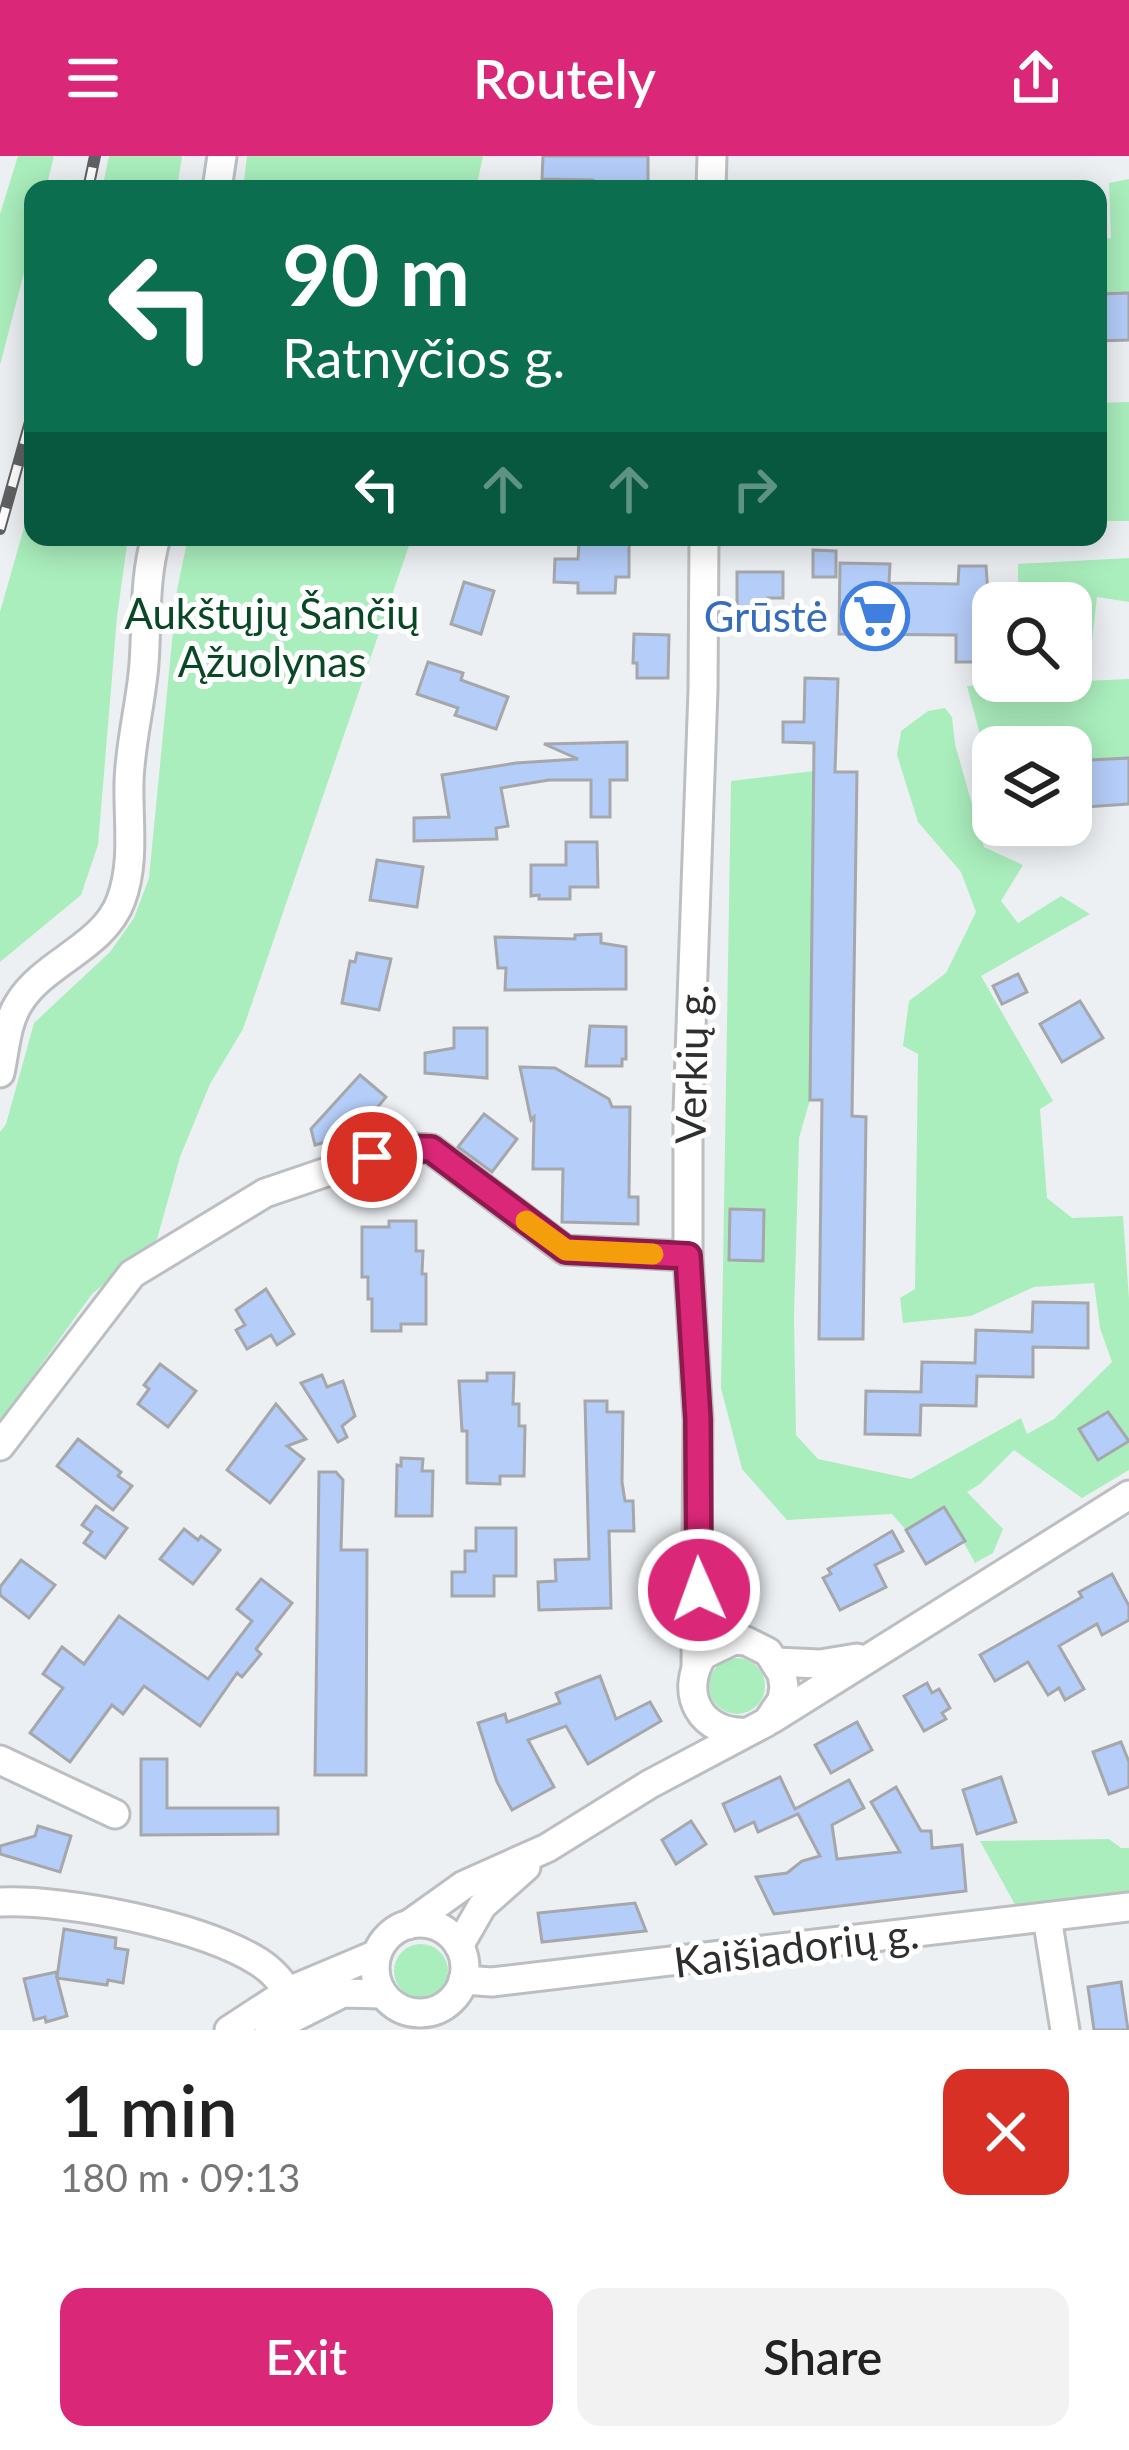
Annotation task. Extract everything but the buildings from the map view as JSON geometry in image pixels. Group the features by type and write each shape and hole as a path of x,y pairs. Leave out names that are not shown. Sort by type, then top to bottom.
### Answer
{"street":[{"path":"0,1073 19,1002 33,984 113,917 128,876 129,778 153,546"},
{"name":"Verkių g.","path":"696,1665 698,1419 688,1256 704,546"},
{"path":"0,1446 132,1274 265,1193 400,1148 431,1149 566,1250 688,1256"},
{"path":"229,2030 294,2002 377,1954 394,1931 464,1885 547,1848 650,1784 757,1727 1129,1495"},
{"path":"699,1590 734,1640"},
{"path":"734,1640 758,1645 776,1662 784,1687 782,1700 757,1727 713,1726 698,1710 691,1688 696,1665 712,1648 734,1640"},
{"path":"776,1662 820,1664 867,1656"},
{"path":"650,1784 685,1744 698,1710"},
{"path":"0,1760 115,1814"},
{"path":"459,1946 482,1906 547,1848"},
{"path":"0,1901 64,1904 228,1946 259,1962 294,2002"},
{"name":"Kaišiadorių g.","path":"464,1980 492,1982 1129,1907"},
{"path":"1047,1917 1065,2030"},
{"path":"269,2030 294,2002 343,1994 396,2012 441,2018 464,1980 464,1957 459,1946 437,1927 408,1925"},
{"path":"377,1954 374,1968 396,2012"}],"green space":[{"path":"18,156 54,156 48,180 24,180 24,273 0,365 0,214"},
{"path":"109,156 182,156 178,180 104,180"},
{"path":"247,156 483,156 478,180 244,180"},
{"path":"1129,179 1129,293 1107,294 1109,183"},
{"path":"1129,402 1129,521 1107,521 1107,403"},
{"path":"24,528 24,546 127,546 98,845 81,895 0,962 0,612"},
{"name":"Aukštųjų Šančių Ąžuolynas","path":"186,546 409,546 243,1029 210,1084 180,1157 157,1239 92,1294 0,1422 0,1132 34,1023 110,952 134,918 149,878 177,590"},
{"path":"1129,558 1129,602 1097,597 1092,641 1092,582 1018,582 1018,564"},
{"path":"1129,679 1129,758 1092,760 1092,726 978,726 967,686 972,686 972,702 1092,702 1092,681"},
{"path":"945,708 952,717 972,804 972,846 984,846 1023,865 1001,901 1018,923 1061,896 1090,914 981,976 1053,1101 1040,1109 1047,1198 1072,1218 1123,1216 1129,1299 1129,1470 1082,1498 1014,1450 967,1492 1003,1529 993,1553 975,1563 944,1507 906,1530 892,1514 787,1520 742,1469 721,1388 731,781 814,771 810,1100 799,1138 794,1317 796,1435 818,1459 911,1479 1021,1418 1027,1434 1054,1419 1112,1362 1100,1328 1094,1283 1034,1287 971,1316 903,1323 900,1298 915,1289 918,1054 903,1046 909,1001 946,973 976,912 961,872 918,822 897,755 901,731 928,711"},
{"path":"737,1658 757,1666 765,1686 757,1706 737,1714 717,1706 709,1686 717,1666"},
{"path":"1109,1839 1129,1848 1129,1894 1018,1910 980,1841"},
{"path":"421,1944 440,1952 448,1971 440,1990 421,1998 402,1990 394,1971 402,1952"}],"railway":[{"path":"90,180 95,156"},
{"path":"0,529 24,443"}],"slow traffic":[{"path":"526,1221 566,1250 653,1254"}],"place":[{"name":"Grūstė","path":"875,616"}],"route":[{"path":"372,1157 414,1146 431,1149 566,1250 688,1256 698,1419 699,1590"}]}
